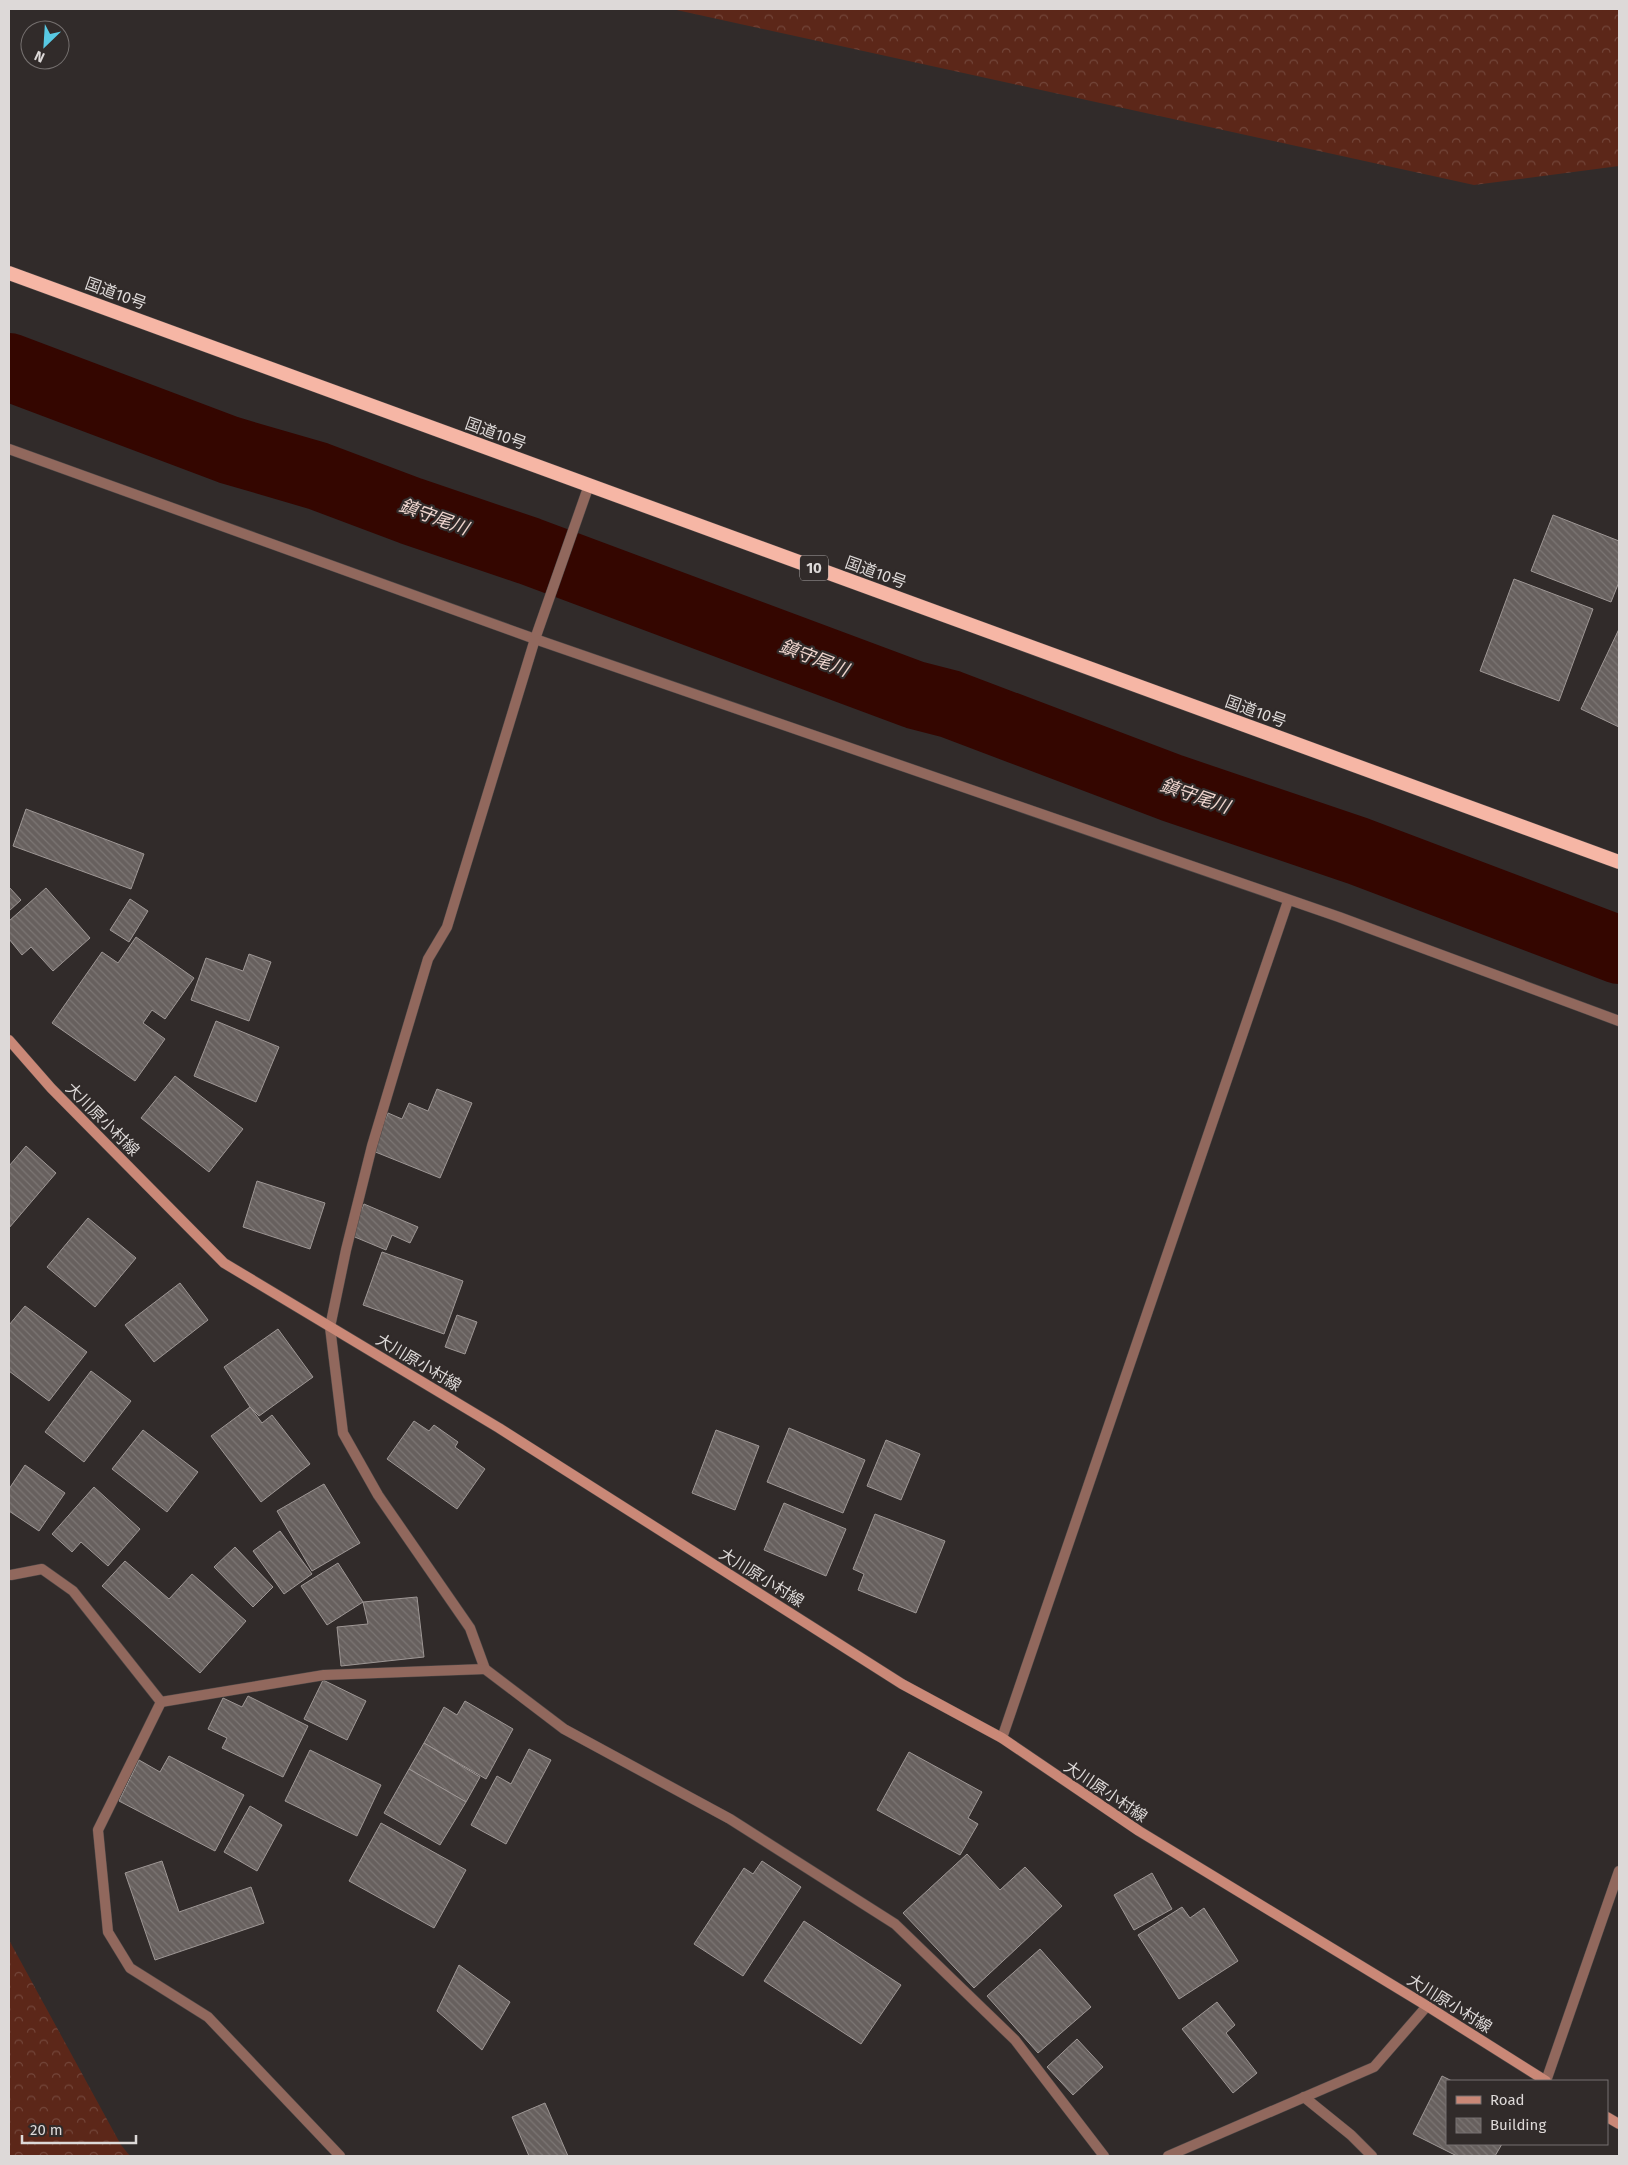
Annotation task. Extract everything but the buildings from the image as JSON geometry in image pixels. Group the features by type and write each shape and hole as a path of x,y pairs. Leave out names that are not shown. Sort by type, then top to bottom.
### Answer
{"highway":[{"name":"国道10号","path":"9,273 1619,862"}],"main road":[{"name":"大川原小村線","path":"9,1040 51,1088 224,1263 499,1428 902,1684 1002,1738 1139,1831 1544,2080"},
{"path":"1608,2118 1619,2124"}],"street":[{"path":"9,449 535,639 1288,901 1348,920 1619,1021"},
{"path":"589,485 540,623 447,927 428,960 375,1137 346,1250 330,1327 343,1433 378,1496 470,1628 485,1669 564,1729 730,1819 895,1924 1015,2040 1104,2156"},
{"path":"1002,1738 1288,901"},
{"path":"11,1575 42,1569 74,1591 161,1702"},
{"path":"161,1702 324,1675 485,1669"},
{"path":"161,1702 98,1830 108,1932 130,1968 208,2017 340,2156"},
{"path":"1546,2080 1619,1872"},
{"path":"1168,2156 1374,2067 1426,2006"},
{"path":"1304,2097 1351,2135 1372,2156"}],"green space":[{"path":"672,9 1619,9 1619,166 1474,185"},
{"path":"9,1940 121,2145 130,2156 9,2156"}],"waterway":[{"name":"鎮守尾川","path":"9,367 229,450 318,476 411,511 529,551 915,695 950,704 1172,788 1358,851 1619,950"}]}
